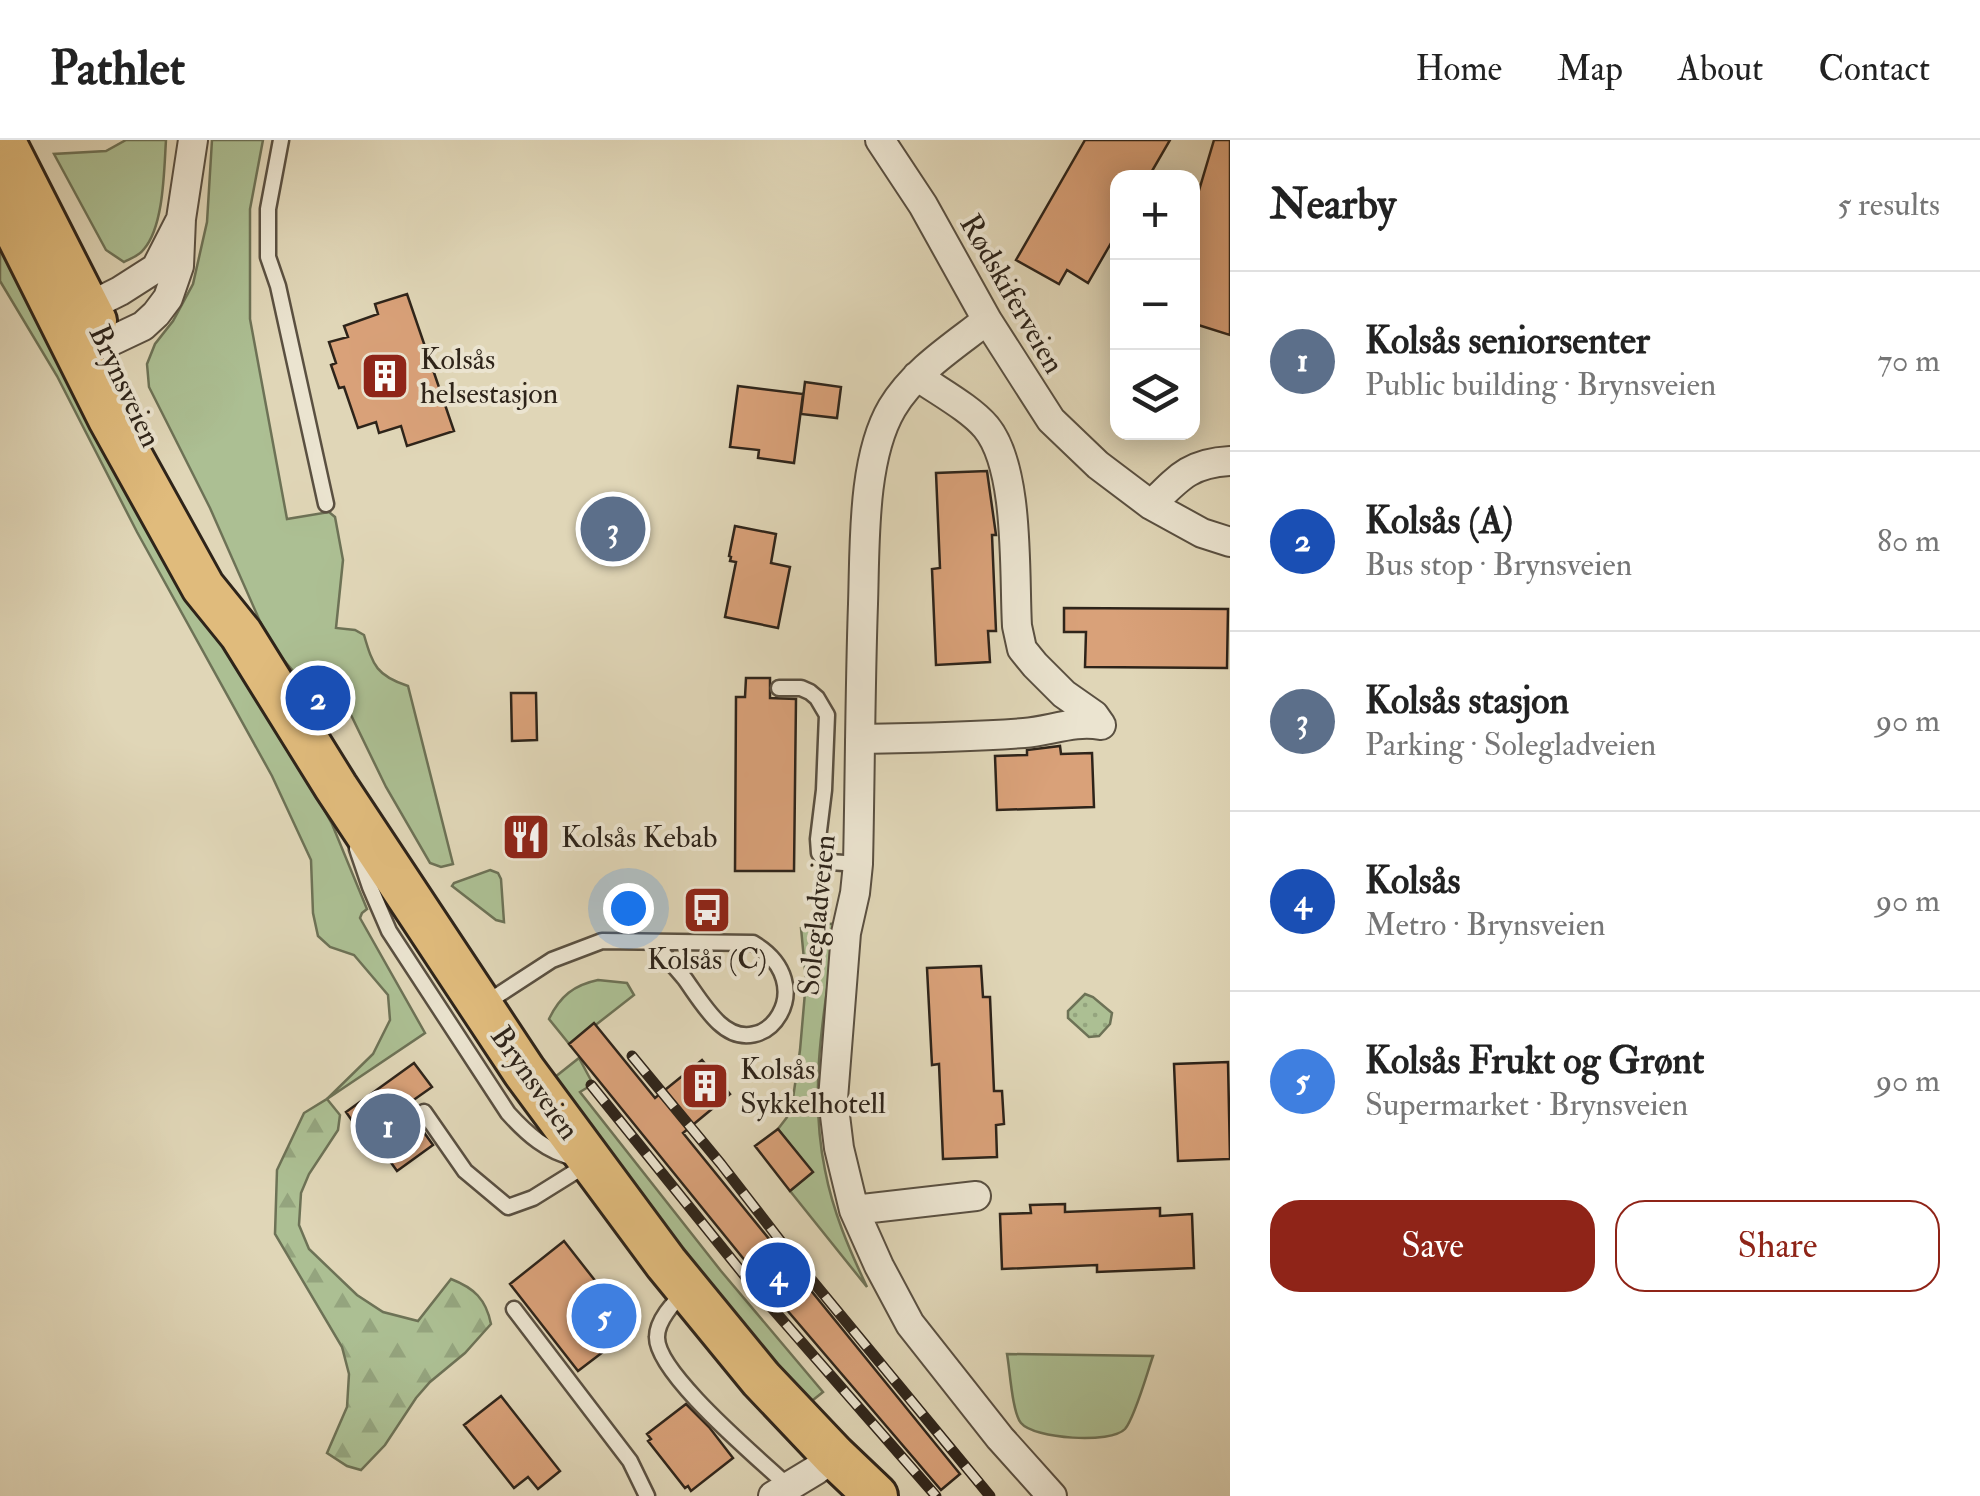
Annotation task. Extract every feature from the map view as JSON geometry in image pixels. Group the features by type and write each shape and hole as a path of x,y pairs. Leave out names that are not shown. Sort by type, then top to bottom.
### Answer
{"main road":[{"name":"Brynsveien","path":"3,140 88,330 227,593 241,634 336,786 524,1071 688,1291 761,1379 876,1496"},
{"name":"Brynsveien","path":"0,199 88,330"}],"street":[{"path":"88,330 143,326 168,298 179,266 181,219 193,140"},
{"name":"Rødskiferveien","path":"880,140 923,205 1017,371 1050,420 1098,465 1151,505 1202,533 1230,542"},
{"path":"88,330 120,292 156,268 181,219"},
{"name":"Solegladveien","path":"987,320 917,376 892,408 878,440 867,510 858,864 846,933 834,1099 839,1148 854,1210 910,1324 1000,1438 1052,1496"},
{"path":"860,739 1032,732 1087,722 1101,725 1064,694 1022,649 1016,626 1008,480 988,430 917,376"},
{"path":"1151,505 1184,472 1209,462 1230,461"},
{"path":"854,1210 976,1196"},
{"path":"786,1493 834,1456"}],"lane":[{"path":"281,140 268,209 268,256 326,504"},
{"path":"778,688 810,692 827,715 819,853 830,862 858,864"},
{"path":"336,786 389,932 508,1114 527,1134 558,1154 591,1162"},
{"path":"481,1006 552,960 602,941 753,943 767,951 785,977 783,1006 776,1021 758,1034 738,1034 720,1025 654,943"},
{"path":"424,1112 464,1172 508,1207 533,1198 591,1162"},
{"path":"688,1291 671,1304 656,1336 661,1354 688,1392 786,1493"},
{"path":"514,1309 630,1461 647,1496"}],"green space":[{"path":"126,140 166,140 156,226 142,251 124,262 106,250 54,154 106,151"},
{"path":"212,140 263,140 250,209 250,319 287,519 329,512 335,517 343,560 336,628 364,635 378,668 408,686 453,864 441,867 430,863 386,787 334,680 312,693 270,644 210,508 149,387 147,364 155,344 193,284 207,222"},
{"path":"0,220 332,824 367,909 360,918 425,1033 327,1099 373,1054 390,1020 388,995 354,955 330,947 318,936 311,860 272,776 137,532 57,376 0,281"},
{"path":"490,870 501,879 504,922 452,886"},
{"path":"837,923 820,1046 820,1139 837,1215 867,1287 790,1191 812,1172 778,1129 791,1112 800,1050 806,981 801,928"},
{"path":"598,980 627,983 634,995 570,1045 549,1019 569,993"},
{"path":"1085,994 1112,1013 1110,1024 1099,1036 1089,1037 1068,1018 1068,1011"},
{"path":"579,1058 593,1084 580,1092 721,1271 823,1392 808,1404 686,1260 555,1077"},
{"path":"327,1099 340,1115 338,1130 301,1193 299,1225 309,1249 357,1295 383,1312 418,1321 451,1279 478,1296 491,1324 465,1353 430,1382 385,1445 361,1470 327,1453 347,1407 349,1374 342,1347 275,1234 277,1170 304,1113"},
{"path":"1007,1354 1153,1356 1125,1429 1089,1438 1041,1433 1021,1423 1013,1401"}],"building":[{"path":"1085,140 1170,140 1153,170 1110,170 1110,245 1088,283 1067,270 1059,284 1016,260"},
{"path":"1214,140 1230,140 1230,335 1200,326 1200,187"},
{"name":"Kolsås helsestasjon","path":"407,294 454,431 407,446 401,426 379,433 376,422 358,428 344,387 339,388 331,365 336,363 329,342 348,337 344,326 378,314 375,304"},
{"path":"805,382 841,387 837,418 801,414"},
{"path":"738,386 803,394 794,463 758,458 759,450 730,447"},
{"path":"987,471 996,535 992,535 996,631 988,631 990,662 936,665 932,569 940,568 936,473"},
{"path":"735,526 776,534 771,563 790,567 778,628 725,617 736,562 730,561 729,556"},
{"path":"1064,608 1228,609 1227,668 1085,667 1086,632 1064,632"},
{"path":"746,678 770,678 770,698 796,699 794,871 735,871 736,697 745,697"},
{"path":"511,693 536,693 537,740 512,741"},
{"path":"1060,746 1061,754 1092,753 1094,807 997,810 995,756 1027,755 1027,750"},
{"name":"Kolsås Kebab","path":"512,822 539,822 541,851 514,852"},
{"path":"981,966 983,997 990,997 994,1091 1002,1091 1004,1124 996,1125 997,1157 943,1159 939,1064 932,1065 927,968"},
{"path":"594,1023 655,1098 702,1060 730,1094 683,1133 960,1474 941,1490 751,1268 569,1044"},
{"path":"1228,1062 1230,1159 1178,1161 1174,1064"},
{"path":"414,1063 432,1087 405,1106 433,1145 397,1171 375,1140 369,1145 346,1112"},
{"path":"778,1129 813,1172 790,1191 755,1146"},
{"path":"1065,1204 1065,1212 1160,1208 1160,1216 1192,1214 1194,1268 1097,1272 1097,1265 1002,1269 1000,1214 1031,1213 1030,1205"},
{"path":"564,1241 633,1329 578,1371 510,1284"},
{"path":"501,1396 560,1471 538,1489 528,1477 514,1488 464,1425"},
{"path":"686,1404 733,1458 691,1491 648,1441 651,1439 647,1434"}],"railway":[{"path":"632,1056 990,1496"},
{"path":"591,1085 757,1291 936,1496"}],"place":[{"name":"Kolsås helsestasjon","path":"385,376"},
{"name":"Kolsås stasjon","path":"613,529"},
{"name":"Kolsås (A)","path":"318,698"},
{"name":"Kolsås Kebab","path":"526,837"},
{"name":"Kolsås (C)","path":"707,910"},
{"name":"Kolsås Sykkelhotell","path":"705,1086"},
{"name":"Kolsås seniorsenter","path":"388,1126"},
{"name":"Kolsås","path":"778,1275"},
{"name":"Kolsås Frukt og Grønt","path":"604,1316"}]}
